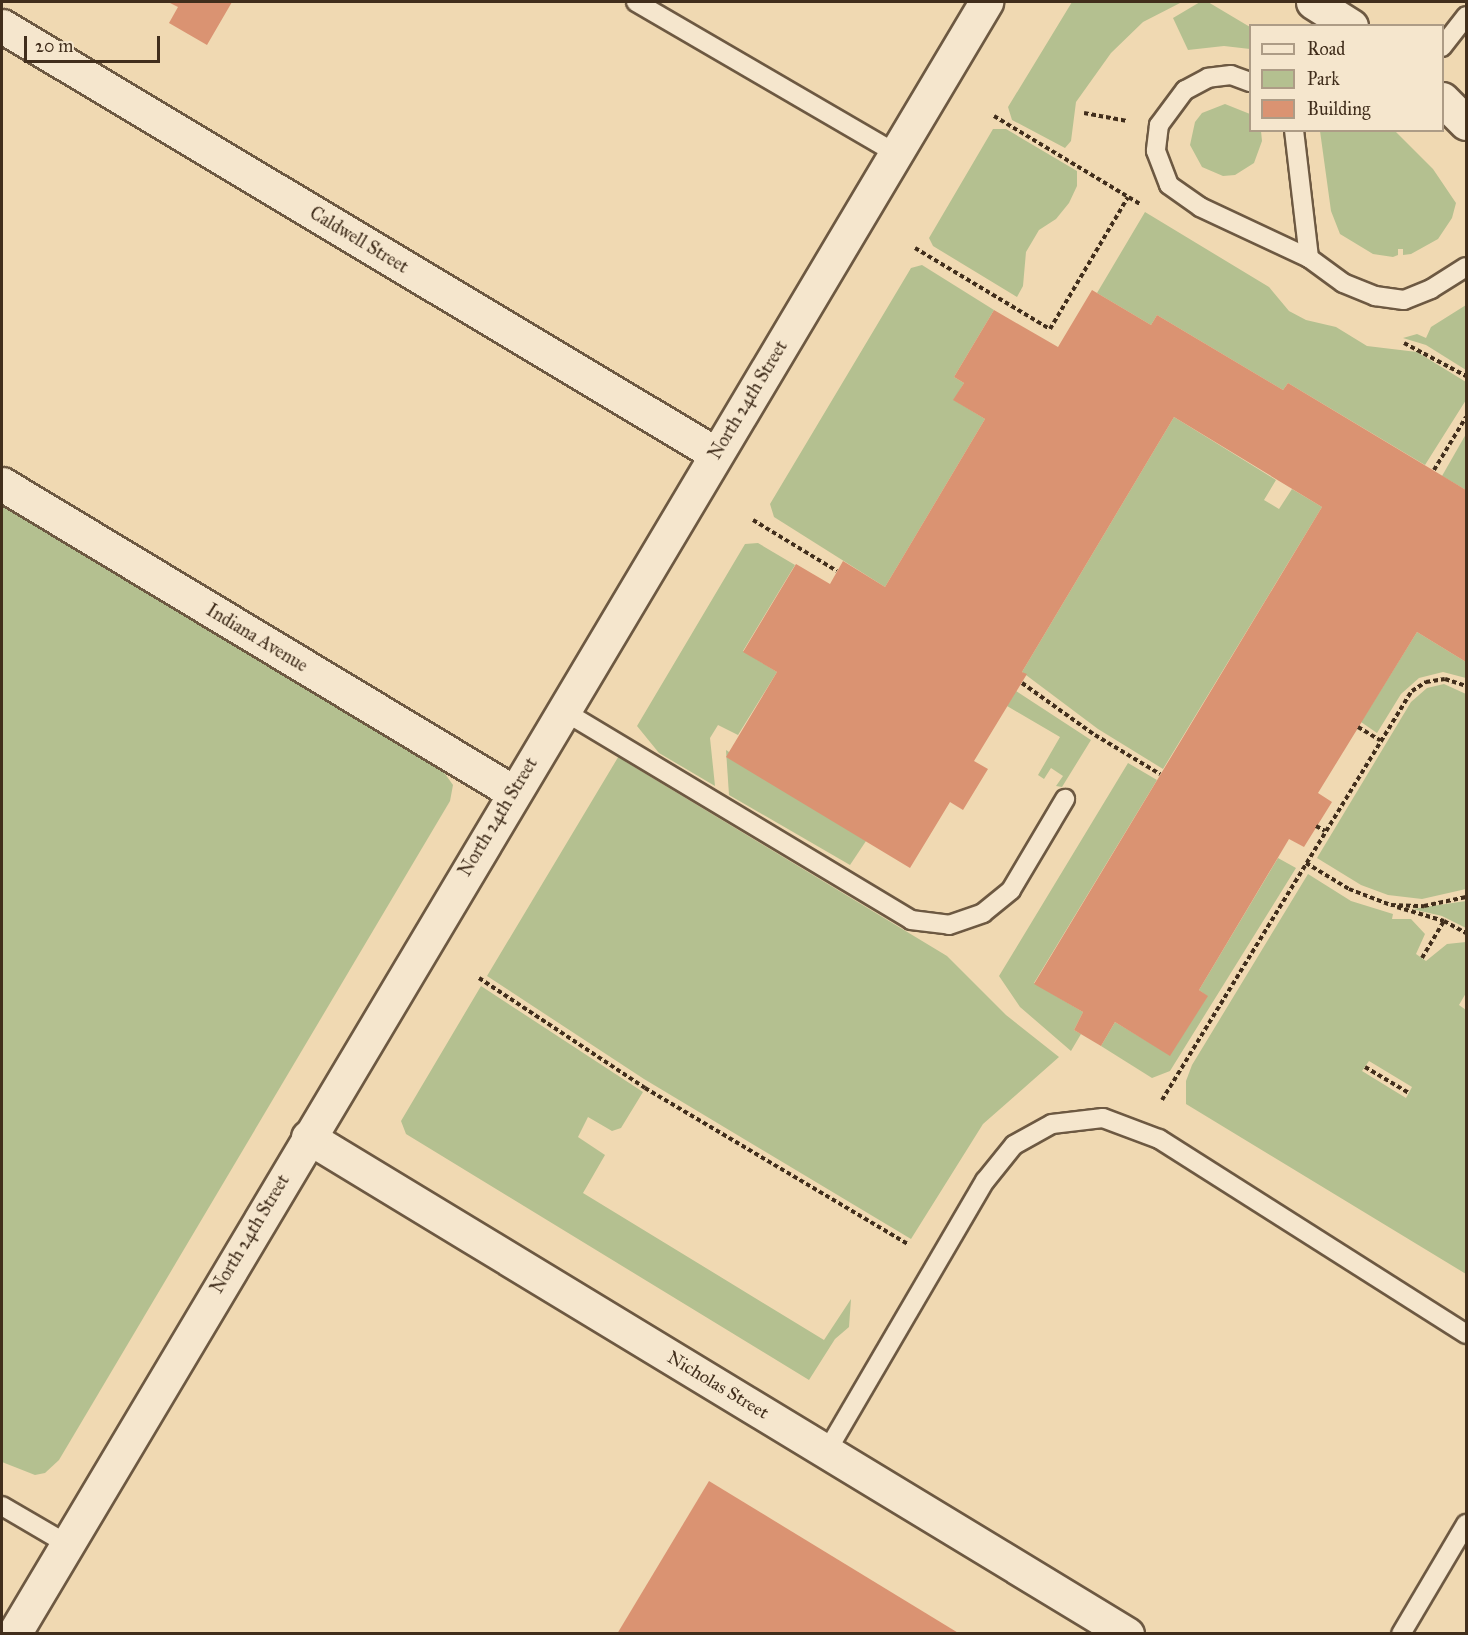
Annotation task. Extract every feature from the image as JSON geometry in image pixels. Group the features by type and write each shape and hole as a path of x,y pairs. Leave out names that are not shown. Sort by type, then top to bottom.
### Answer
{"street":[{"name":"North 24th Street","path":"14,1634 513,792 986,2"},
{"path":"1313,2 1348,24"},
{"name":"Caldwell Street","path":"2,26 716,454"},
{"path":"1444,100 1467,123"},
{"name":"Indiana Avenue","path":"2,484 513,792"},
{"name":"Nicholas Street","path":"308,1137 1127,1634"}],"lane":[{"path":"636,2 895,153"},
{"path":"1444,46 1467,16"},
{"path":"1249,81 1231,75 1208,78 1185,90 1159,125 1156,151 1169,185 1200,207 1309,258 1343,283 1375,296 1404,300 1431,289 1467,267"},
{"path":"1294,132 1309,258"},
{"path":"562,710 911,920 949,925 983,913 1011,890 1065,799"},
{"path":"827,1451 985,1181 1014,1144 1052,1124 1103,1118 1159,1139 1467,1334"},
{"path":"2,1506 67,1544"},
{"path":"1401,1634 1467,1524"}],"path":[{"path":"1084,113 1133,122"},
{"path":"994,116 1146,208"},
{"path":"915,248 1050,329 1128,197"},
{"path":"1404,343 1467,376"},
{"path":"1434,470 1467,417"},
{"path":"753,520 837,571"},
{"path":"1162,1101 1400,707 1419,687 1445,679 1467,686"},
{"path":"1022,683 1095,735 1160,774"},
{"path":"1358,727 1380,740"},
{"path":"1316,826 1325,831"},
{"path":"1306,863 1349,889 1390,905 1444,921 1467,933"},
{"path":"1390,905 1442,904 1467,897"},
{"path":"1422,958 1444,921"},
{"path":"479,978 645,1088 913,1248"},
{"path":"1365,1067 1409,1093"}],"green space":[{"path":"1072,2 1182,2 1143,22 1111,53 1076,102 1071,141 1065,148 1012,120 1008,107"},
{"path":"1200,2 1208,2 1249,26 1249,49 1224,46 1188,50 1173,18"},
{"path":"1225,104 1249,114 1249,132 1261,132 1262,141 1254,163 1235,175 1223,176 1202,167 1190,145 1195,122 1202,113"},
{"path":"993,129 1006,129 1077,171 1077,186 1069,203 1056,219 1039,230 1026,252 1023,286 1017,297 933,246 929,238"},
{"path":"1320,132 1396,132 1433,169 1456,203 1452,218 1438,239 1411,254 1403,255 1403,249 1398,249 1398,255 1393,257 1373,254 1340,234 1331,211"},
{"path":"1145,212 1269,287 1289,311 1306,320 1336,327 1367,346 1417,352 1466,382 1466,400 1425,465 1288,383 1283,390 1157,315 1151,325 1097,293"},
{"path":"922,265 994,310 954,377 964,383 954,400 985,419 885,587 774,517 770,504 911,268"},
{"path":"1466,305 1466,370 1426,345 1403,338 1417,334 1426,338 1431,327"},
{"path":"1174,417 1276,480 1264,500 1279,509 1292,489 1322,507 1163,769 1098,729 1022,672"},
{"path":"1466,434 1466,490 1442,476"},
{"path":"2,505 443,771 453,785 450,801 59,1460 45,1473 35,1475 2,1462"},
{"path":"758,543 795,565 743,651 777,672 738,735 718,725 710,738 715,786 659,753 637,726 745,544"},
{"path":"1417,632 1466,662 1466,678 1443,672 1419,678 1401,694 1377,733 1361,722"},
{"path":"1444,684 1466,694 1466,889 1422,899 1388,895 1361,885 1317,858 1411,702 1427,688"},
{"path":"1016,691 1091,740 1062,787 1056,786 1063,776 1051,768 1044,779 1038,775 1060,737 1007,706"},
{"path":"726,750 866,841 850,865 729,795"},
{"path":"620,754 626,762 947,956 1006,1015 1059,1057 983,1124 911,1239 644,1079 487,976"},
{"path":"1128,763 1157,780 1034,983 1083,1012 1074,1030 1081,1034 1071,1051 1020,1007 999,976"},
{"path":"1278,858 1296,868 1170,1071 1152,1078 1101,1046 1115,1022 1170,1055 1207,996 1199,990"},
{"path":"1308,874 1351,901 1393,914 1392,919 1411,919 1425,934 1416,954 1426,961 1447,944 1466,942 1466,993 1459,1005 1466,1010 1466,1274 1186,1104 1186,1081 1192,1065","holes":["1369,1061 1412,1087 1406,1098 1362,1071"]},
{"path":"1466,901 1466,928 1442,916 1412,909"},
{"path":"481,986 643,1092 621,1128 612,1131 588,1117 578,1137 605,1155 583,1193 824,1340 851,1299 849,1327 835,1339 809,1380 406,1134 401,1121"}],"building":[{"path":"168,2 232,2 207,45 169,23 178,7"},
{"path":"1092,290 1151,325 1157,315 1283,390 1288,383 1466,490 1466,662 1417,632 1318,793 1332,802 1304,847 1289,839 1199,990 1208,996 1170,1056 1115,1022 1101,1046 1074,1030 1083,1012 1034,984 1322,507 1174,417 1022,672 1027,674 974,761 988,769 963,810 950,802 910,868 726,757 777,672 743,652 796,564 830,584 843,561 885,587 985,419 953,400 964,383 954,377 994,310 1058,347"},
{"path":"709,1481 960,1634 617,1634"}]}
